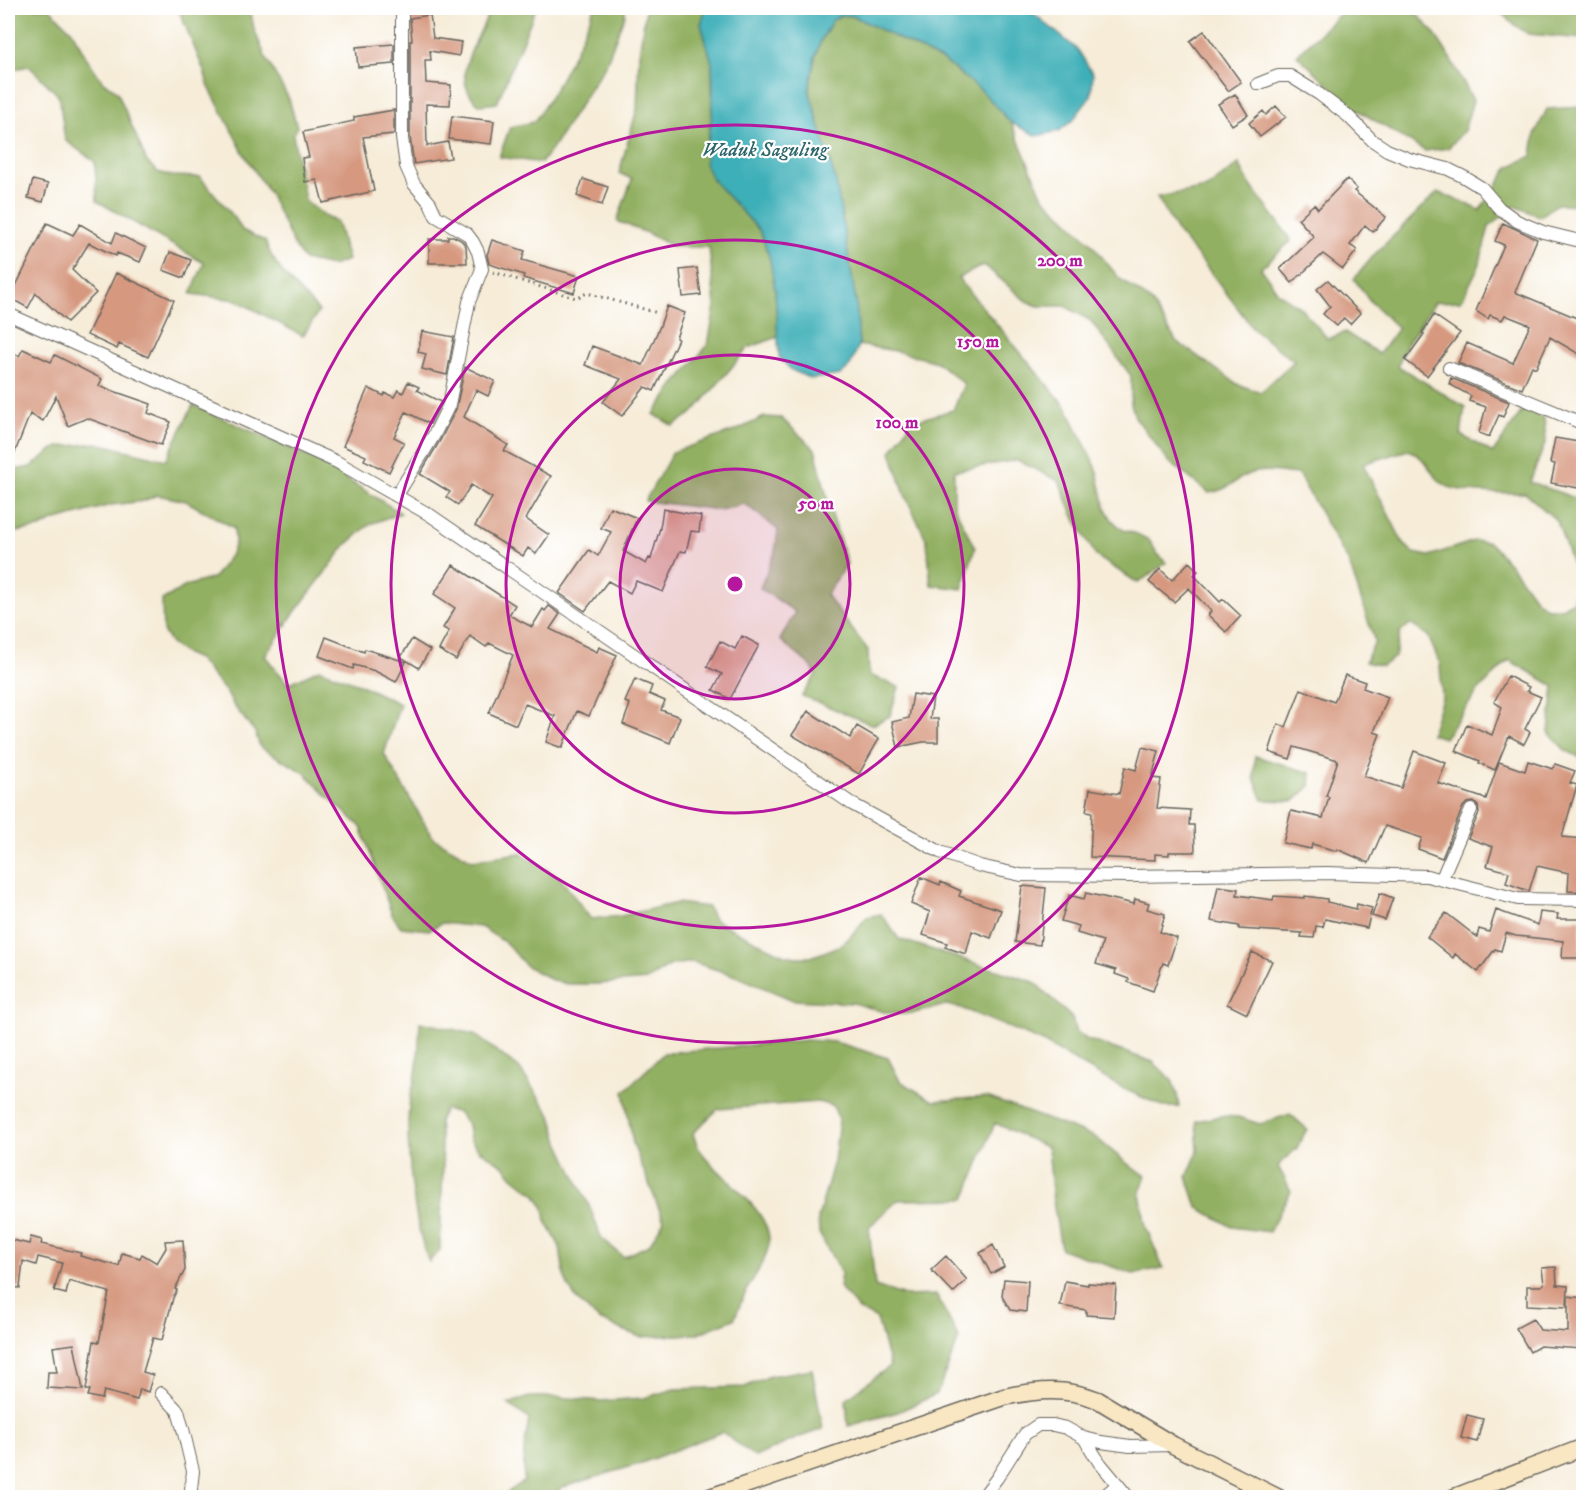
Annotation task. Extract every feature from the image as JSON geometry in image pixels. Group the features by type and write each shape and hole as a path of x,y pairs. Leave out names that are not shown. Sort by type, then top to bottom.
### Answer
{"main road":[{"path":"707,1497 1004,1397 1030,1391 1060,1390 1098,1400 1173,1445 1279,1497"},
{"path":"1452,1497 1584,1447"}],"street":[{"path":"397,495 434,435 449,405 469,302 482,269 473,242 466,234 436,216 414,184 406,166 402,138 402,8"},
{"path":"1258,84 1278,76 1290,76 1319,94 1372,140 1387,150 1409,159 1448,169 1464,177 1482,188 1499,208 1517,221 1584,242"},
{"path":"8,315 338,462 397,495 430,515 852,804 940,852 980,866 1021,875 1327,873 1427,876 1443,878 1518,898 1584,900"},
{"path":"1449,368 1584,424"},
{"path":"1443,878 1471,810"},
{"path":"161,1393 178,1411 194,1471 190,1497"},
{"path":"981,1497 997,1478 1020,1441 1031,1429 1045,1424 1066,1428 1084,1438 1130,1446 1173,1445"},
{"path":"1084,1438 1129,1497"},
{"path":"1102,1497 1118,1485"}],"path":[{"path":"482,269 576,298 587,293 658,313"}],"green space":[{"path":"1384,6 1405,8 1415,13 1435,34 1473,100 1464,131 1448,148 1425,151 1352,107 1297,55 1341,13 1343,8"},
{"path":"8,8 49,8 72,31 103,82 117,91 147,162 158,172 172,176 200,177 235,218 242,230 265,241 281,270 319,311 303,336 236,300 191,294 204,263 97,201 95,162 65,140 59,96 29,66 8,70"},
{"path":"178,8 250,8 254,29 265,56 289,99 297,127 293,135 305,200 323,215 337,222 348,260 332,266 304,260 295,247 269,193 244,154 209,87"},
{"path":"490,8 536,8 497,103 480,105 470,94 465,82 465,70"},
{"path":"594,8 625,8 625,14 606,64 555,144 541,163 499,157 510,127 534,122 552,95"},
{"path":"646,8 706,8 701,24 712,63 712,115 706,148 712,179 760,231 770,259 775,290 778,337 748,348 694,412 673,426 654,414 675,384 708,345 715,306 709,247 673,247 617,221 632,179 619,173 637,109 639,54"},
{"path":"1583,8 1583,39 1528,34 1509,21 1499,9"},
{"path":"841,15 853,16 944,61 982,91 1011,123 1043,197 1089,241 1119,278 1151,301 1176,341 1239,385 1261,392 1294,361 1255,331 1178,233 1157,197 1207,188 1239,164 1250,184 1291,241 1261,268 1278,293 1301,308 1328,339 1345,332 1379,354 1398,328 1371,302 1354,279 1375,254 1438,192 1480,210 1509,167 1532,156 1535,134 1547,109 1583,107 1583,205 1557,204 1540,217 1515,206 1489,227 1479,266 1461,301 1435,302 1407,344 1398,366 1465,407 1461,435 1493,453 1524,408 1544,418 1546,441 1530,482 1578,499 1583,522 1583,759 1565,750 1549,733 1554,686 1509,660 1478,691 1444,738 1431,734 1442,698 1440,664 1428,636 1410,624 1400,633 1395,657 1382,666 1365,662 1375,642 1349,563 1298,474 1253,473 1230,486 1209,493 1168,461 1135,417 1131,404 1131,376 1091,321 1065,306 1038,306 1026,301 984,265 958,278 1066,407 1096,467 1105,507 1112,520 1123,530 1149,540 1166,563 1138,583 1096,556 1075,519 1059,481 1017,460 954,471 954,506 975,548 962,589 931,585 927,541 905,495 891,452 911,422 953,410 964,384 937,362 896,351 859,345 856,301 836,182 809,90 815,57 821,40 832,21","holes":["1408,450 1415,453 1439,481 1451,488 1495,493 1525,493 1557,521 1575,573 1576,587 1573,601 1562,608 1547,608 1536,600 1510,564 1489,542 1474,541 1429,556 1414,553 1403,543 1363,464"]},
{"path":"193,405 314,459 401,513 370,524 346,545 265,656 288,684 319,669 359,684 400,704 384,754 433,838 472,860 520,853 560,878 591,919 621,916 677,903 708,907 714,919 784,955 811,957 837,947 849,938 867,917 881,914 899,939 1034,982 1072,1018 1075,1030 1086,1039 1153,1062 1172,1080 1179,1107 1164,1107 1124,1089 1041,1041 961,1008 946,1005 914,1013 899,1014 853,1003 793,1000 736,976 693,962 671,965 647,980 567,984 552,980 526,966 506,943 481,927 442,923 429,930 401,927 392,915 361,827 305,773 260,747 255,732 226,692 198,659 171,644 163,631 162,600 186,586 213,578 230,556 235,543 234,528 186,501 157,495 144,501 111,505 53,521 40,528 8,533 8,471 31,467 59,447 97,443 166,460"},
{"path":"764,417 781,418 815,449 847,564 826,595 868,650 869,675 899,687 890,716 873,725 802,696 816,675 811,666 780,640 795,612 760,588 775,552 778,530 745,504 720,510 645,501 673,452 737,430"},
{"path":"1255,756 1311,773 1310,786 1294,801 1263,800 1254,778"},
{"path":"420,1022 474,1034 519,1068 551,1115 559,1142 601,1237 623,1257 649,1245 664,1221 633,1144 624,1092 664,1053 806,1040 835,1042 888,1058 900,1081 933,1101 987,1097 1095,1137 1134,1169 1146,1175 1140,1194 1146,1227 1163,1268 1133,1274 1061,1249 1053,1201 1048,1148 995,1123 965,1199 898,1200 869,1227 875,1286 905,1296 936,1295 959,1338 937,1394 898,1412 848,1426 846,1399 890,1366 877,1319 859,1310 839,1287 841,1273 819,1233 818,1218 834,1161 839,1120 833,1106 818,1102 718,1109 693,1133 698,1146 708,1160 762,1218 768,1231 769,1244 734,1319 697,1334 640,1337 599,1320 578,1301 569,1288 564,1275 560,1247 546,1221 544,1208 536,1195 513,1177 504,1166 479,1150 470,1139 468,1125 459,1113 445,1109 439,1121 443,1166 440,1250 429,1262 415,1206 408,1136 408,1116 417,1067"},
{"path":"1290,1114 1307,1129 1297,1148 1278,1166 1291,1191 1269,1232 1232,1227 1197,1207 1187,1177 1198,1151 1196,1121 1221,1116 1238,1117 1260,1124"},
{"path":"812,1369 823,1429 755,1457 722,1432 639,1464 563,1487 551,1497 501,1497 524,1481 524,1450 529,1419 508,1404 529,1397 601,1401 644,1398 674,1389 745,1387 770,1376"}],"water":[{"name":"Waduk Saguling","path":"706,8 1027,8 1078,50 1093,74 1091,96 1073,120 1059,131 1037,136 1011,123 982,91 944,61 853,16 841,15 832,21 821,40 815,57 809,90 836,182 856,301 859,345 850,366 840,375 811,379 791,370 779,357 775,290 770,259 760,231 712,179 705,163 712,115 713,87 712,63 701,24"}],"building":[{"path":"430,15 433,38 461,42 459,56 430,51 431,60 425,60 426,83 451,85 450,105 426,104 427,146 448,142 451,158 414,164 410,137 410,41 412,41 410,18"},
{"path":"1204,31 1241,82 1228,91 1190,41"},
{"path":"394,44 394,64 358,67 356,47"},
{"path":"1235,94 1248,115 1232,125 1218,104"},
{"path":"1276,106 1286,117 1260,137 1249,123 1263,111 1266,115"},
{"path":"394,110 394,134 363,137 374,191 323,203 317,180 305,182 302,158 309,157 303,132 354,121 354,117"},
{"path":"452,116 494,121 491,144 449,139"},
{"path":"583,179 608,187 602,205 577,196"},
{"path":"1347,179 1357,189 1354,191 1386,217 1373,232 1365,225 1350,245 1357,250 1343,269 1323,254 1292,283 1280,269 1314,237 1298,219 1314,204 1318,209"},
{"path":"33,180 48,184 43,202 28,198"},
{"path":"47,223 73,235 80,224 112,243 116,233 146,248 140,262 117,253 116,256 89,243 72,270 96,293 67,322 36,293 28,308 10,298"},
{"path":"1503,223 1537,239 1515,292 1584,321 1584,357 1550,337 1536,368 1532,366 1522,389 1458,363 1467,343 1513,363 1530,325 1505,315 1502,320 1490,315 1488,319 1476,311 1504,245 1495,241"},
{"path":"448,236 461,240 466,246 467,263 429,263 429,239 448,239"},
{"path":"492,240 525,251 522,260 579,276 574,293 523,278 524,275 489,264 487,255"},
{"path":"170,252 191,260 184,278 163,270"},
{"path":"697,268 701,295 683,297 680,270"},
{"path":"116,273 174,300 148,357 119,344 117,349 87,335"},
{"path":"1328,280 1360,313 1350,324 1344,318 1337,326 1323,314 1330,306 1317,289"},
{"path":"667,306 685,313 676,338 678,339 654,391 645,387 622,416 603,402 621,379 585,365 592,346 643,365"},
{"path":"1434,315 1460,333 1427,376 1405,360 1424,334 1422,333"},
{"path":"422,331 454,337 447,375 422,369 426,354 418,352"},
{"path":"23,349 51,362 55,355 102,379 99,386 151,404 148,413 171,422 161,445 87,418 68,426 56,396 43,421 30,414 8,470 8,350 19,356"},
{"path":"465,367 495,381 488,396 476,390 464,417 508,445 504,451 551,476 526,519 549,535 536,554 528,548 523,556 475,526 492,498 471,485 458,505 446,497 450,492 420,474 456,409"},
{"path":"1451,378 1509,402 1503,417 1499,415 1489,437 1479,433 1486,407 1469,401 1471,396 1449,384"},
{"path":"408,382 419,387 417,390 441,402 430,424 406,412 394,437 404,442 389,472 364,460 366,456 343,446 368,388 384,396 385,393 394,397 398,390 403,393"},
{"path":"1555,438 1584,443 1584,489 1551,483 1555,464 1550,463"},
{"path":"610,507 637,518 623,551 646,564 649,558 651,559 663,509 701,516 699,532 691,531 686,552 680,551 663,592 636,581 630,593 608,581 585,611 559,593 589,550 598,556 611,532 601,528"},
{"path":"1189,562 1198,571 1194,575 1220,602 1223,599 1241,616 1226,632 1208,615 1211,611 1189,588 1174,602 1149,582 1160,569 1172,580"},
{"path":"453,565 515,605 509,615 532,627 543,609 545,611 549,606 560,614 550,629 597,652 599,647 617,655 589,716 577,711 562,748 546,742 555,716 525,704 516,725 489,713 513,655 489,643 486,647 470,636 456,660 439,650 449,631 443,628 455,608 434,594"},
{"path":"742,636 759,645 730,699 713,690 722,674 707,667 720,641 735,649"},
{"path":"326,637 364,652 365,649 406,662 396,682 375,671 354,665 353,669 319,656"},
{"path":"412,639 430,650 419,668 401,657"},
{"path":"1345,675 1365,682 1363,688 1388,697 1374,732 1380,734 1364,776 1401,788 1414,751 1446,763 1438,783 1486,799 1499,762 1525,771 1528,761 1553,769 1555,764 1575,771 1570,783 1577,785 1562,837 1584,839 1584,892 1568,891 1569,873 1537,866 1529,891 1506,883 1509,872 1487,866 1493,847 1468,838 1479,813 1478,806 1474,802 1467,803 1463,807 1442,858 1418,849 1422,838 1385,826 1369,863 1337,849 1337,851 1312,844 1311,849 1283,843 1291,811 1323,818 1329,797 1326,796 1338,760 1294,747 1290,759 1269,752 1278,724 1286,727 1301,689 1334,702"},
{"path":"1508,676 1529,687 1527,691 1541,697 1525,729 1530,732 1524,744 1509,736 1495,770 1456,751 1467,724 1492,735 1502,707 1494,702"},
{"path":"635,679 652,686 649,694 665,701 661,710 680,717 670,743 623,724 630,704 625,702"},
{"path":"913,694 933,697 930,719 938,719 938,742 923,742 898,747 892,722 909,718"},
{"path":"808,711 850,738 857,726 879,739 859,774 792,735"},
{"path":"1142,747 1159,751 1152,778 1161,779 1157,808 1190,810 1189,825 1194,825 1195,852 1155,854 1155,860 1090,857 1092,812 1086,811 1090,789 1119,794 1125,767 1136,770"},
{"path":"921,877 940,885 941,882 961,891 959,896 1001,910 991,938 972,931 966,954 945,947 947,943 923,935 930,912 911,904"},
{"path":"1022,886 1046,888 1040,945 1015,942"},
{"path":"1218,886 1238,889 1237,895 1273,900 1274,896 1305,898 1305,896 1327,899 1327,902 1356,909 1357,904 1372,908 1367,928 1325,919 1323,927 1316,926 1314,938 1301,937 1302,933 1239,929 1239,926 1211,921"},
{"path":"1086,893 1134,904 1135,899 1149,903 1147,909 1165,914 1160,932 1177,938 1168,965 1163,963 1153,991 1128,982 1129,979 1115,974 1116,970 1096,964 1103,941 1077,933 1079,926 1061,921 1069,895 1084,899"},
{"path":"1380,893 1393,898 1385,920 1372,916"},
{"path":"1496,910 1538,925 1540,912 1558,914 1557,919 1581,919 1580,958 1562,958 1563,941 1506,933 1501,951 1495,949 1478,972 1455,954 1453,958 1427,937 1446,913 1477,937 1479,929 1489,932"},
{"path":"1252,952 1272,961 1247,1014 1227,1004"},
{"path":"31,1237 42,1240 41,1244 81,1253 80,1256 119,1266 122,1253 140,1258 142,1254 157,1263 166,1248 165,1241 183,1240 185,1270 175,1289 177,1290 162,1340 153,1338 143,1372 153,1375 148,1392 140,1389 137,1400 104,1391 102,1399 88,1396 90,1390 86,1390 94,1341 99,1342 109,1292 69,1281 66,1294 54,1291 62,1263 38,1257 36,1265 23,1261 20,1288 8,1287 8,1239 29,1244"},
{"path":"993,1245 1004,1267 991,1274 980,1253"},
{"path":"946,1256 967,1280 953,1293 931,1270"},
{"path":"1556,1267 1557,1285 1568,1286 1567,1307 1527,1305 1527,1286 1541,1286 1544,1284 1542,1268"},
{"path":"1004,1279 1028,1281 1026,1312 1010,1310 1002,1296"},
{"path":"1065,1281 1088,1285 1088,1283 1116,1285 1114,1317 1086,1315 1086,1310 1060,1306"},
{"path":"1568,1296 1584,1298 1582,1349 1540,1346 1530,1352 1516,1328 1533,1319 1540,1330 1568,1332"},
{"path":"74,1344 83,1390 47,1388 48,1372 57,1372 53,1347"},
{"path":"1467,1415 1483,1419 1477,1442 1461,1438"}]}
